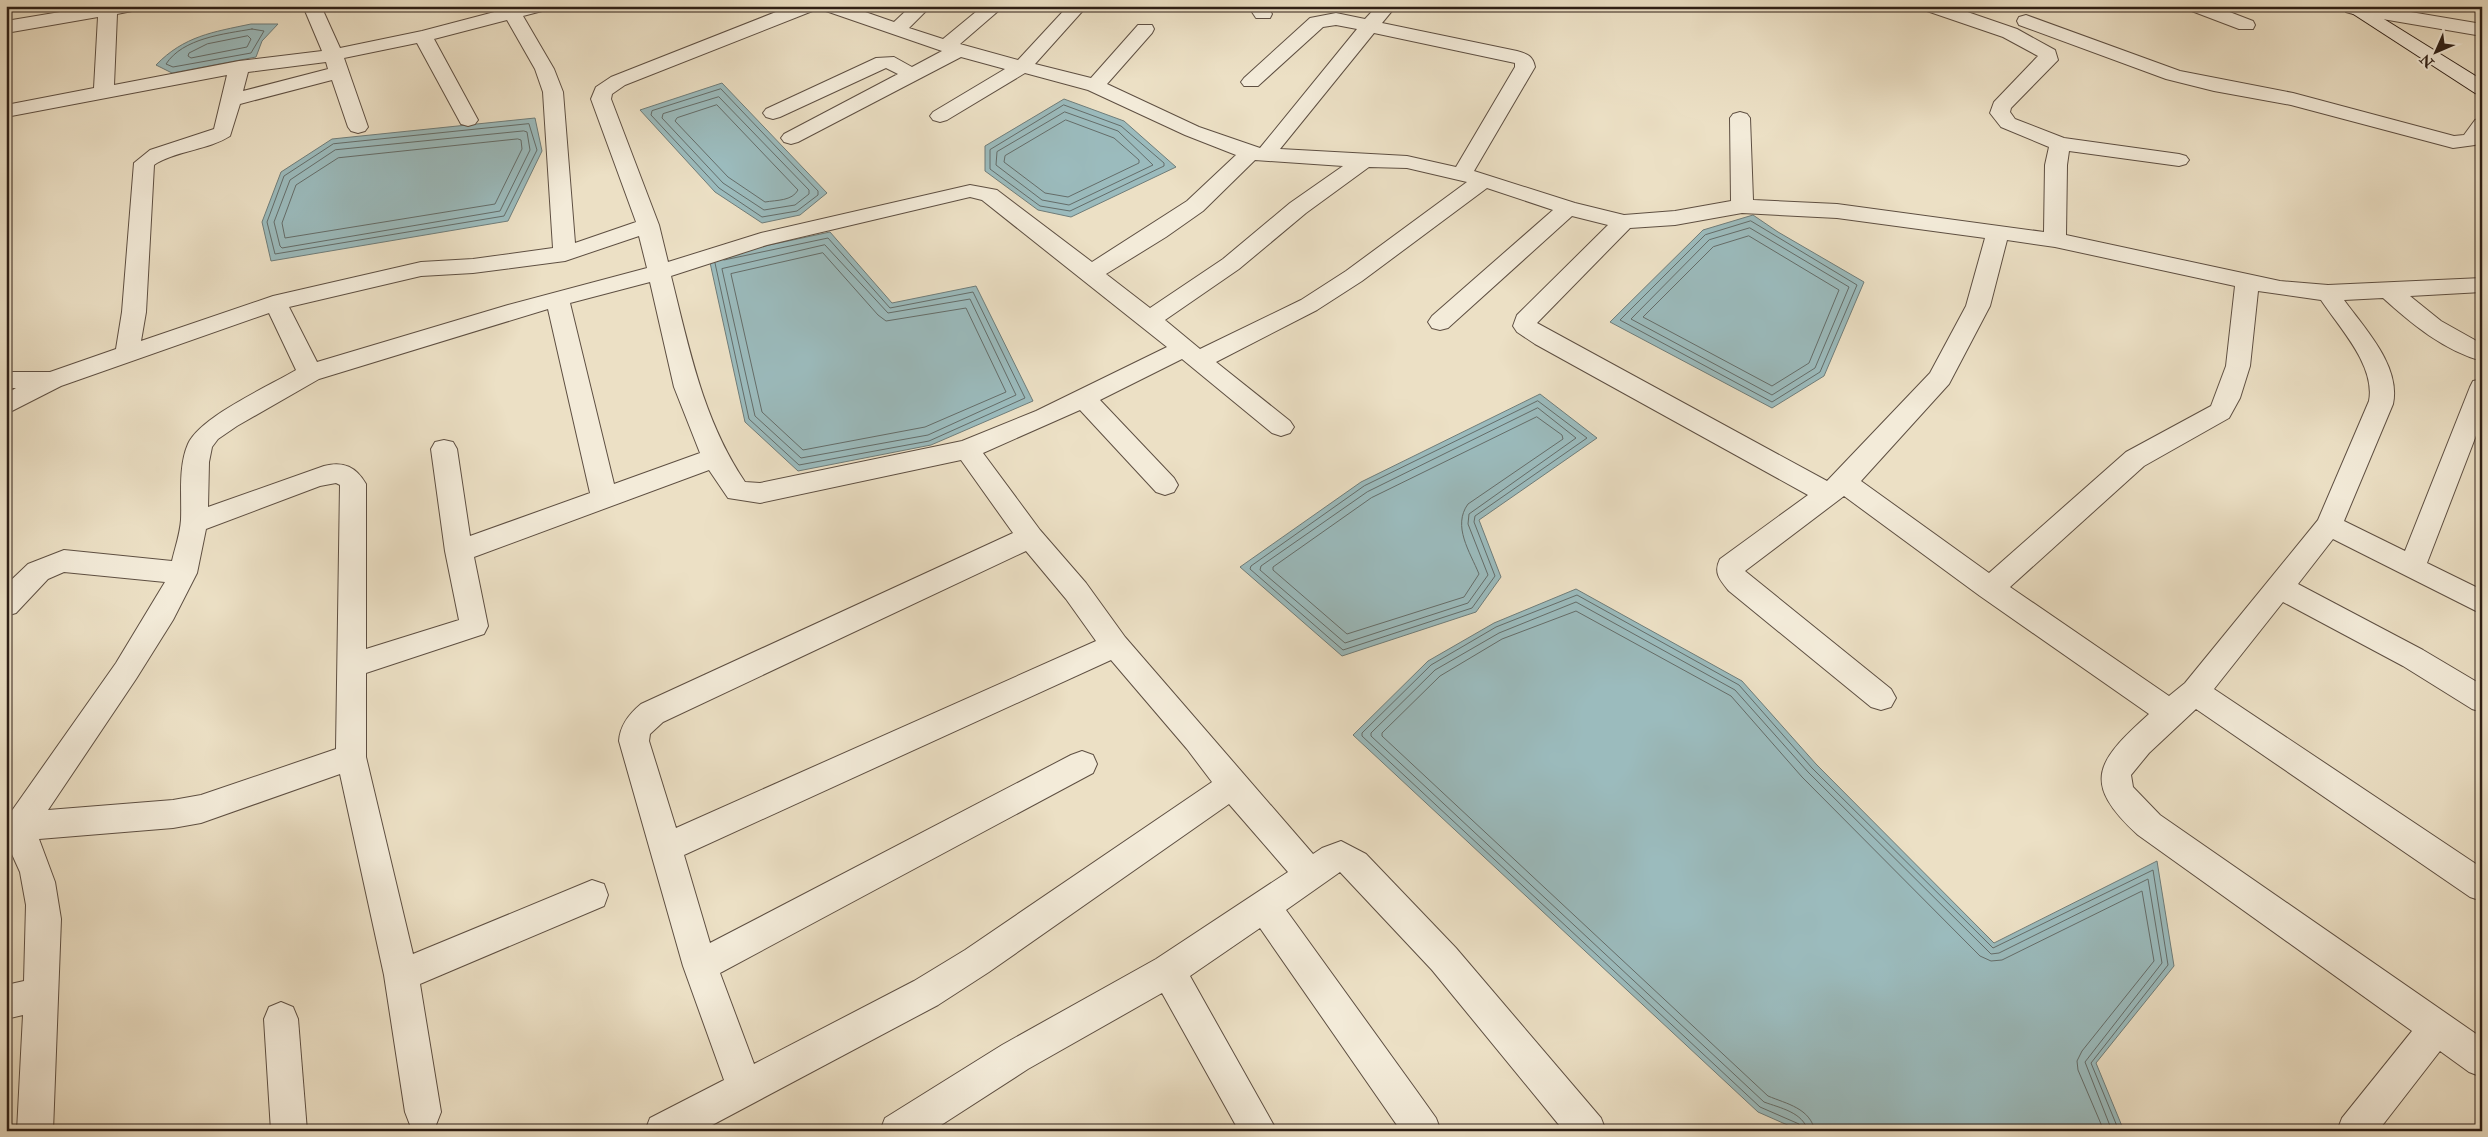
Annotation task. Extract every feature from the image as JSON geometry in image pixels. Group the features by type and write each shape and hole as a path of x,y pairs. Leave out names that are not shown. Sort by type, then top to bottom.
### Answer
{"street":[{"path":"6,27 130,6"},
{"path":"312,6 336,64 358,127"},
{"path":"232,100 423,36 510,10 539,6"},
{"path":"808,6 618,81 603,92 601,99 648,225 686,387 715,458 737,491 760,493 967,449 1045,417 1084,397 1309,305 1354,276 1484,180"},
{"path":"830,6 953,48 1022,67 1060,75 1095,86 1192,132 1258,154 1407,162 1484,180 1568,208 1624,222 1675,218 1742,206 1837,211 2055,240 2280,288 2328,293 2390,291 2447,285 2482,284"},
{"path":"897,29 922,6"},
{"path":"791,138 910,74 953,48 995,6"},
{"path":"940,116 1022,67 1078,6"},
{"path":"1091,273 1158,232 1195,206 1258,154 1388,6"},
{"path":"1931,6 1959,10 2010,33 2048,54 2048,60 2001,106 2002,118 2008,123 2060,144 2179,160"},
{"path":"2010,33 2045,6"},
{"path":"2196,6 2246,25"},
{"path":"2352,7 2482,30"},
{"path":"2352,7 2482,89"},
{"path":"104,93 108,10"},
{"path":"510,10 541,59 549,76 553,92 565,254"},
{"path":"1251,82 1317,22 1336,19 1524,60 1525,67 1462,174"},
{"path":"2026,21 2173,75 2214,85 2293,99 2453,142 2469,142 2474,139 2482,124"},
{"path":"1095,86 1145,29"},
{"path":"423,36 468,120"},
{"path":"773,113 883,62 894,64 910,74"},
{"path":"6,111 239,67 336,64"},
{"path":"127,354 134,312 144,163 148,158 223,132 239,67"},
{"path":"1740,118 1742,206"},
{"path":"2055,240 2056,165 2060,144"},
{"path":"1149,320 1231,264 1298,208 1366,159"},
{"path":"12,827 126,671 163,612 183,573 194,523 196,462 200,445 209,433 228,420 310,373 557,299 660,272 776,236 970,191 989,195 1091,273 1281,427"},
{"path":"1440,322 1568,208"},
{"path":"1624,222 1540,305 1525,321 1526,326 1542,338 1836,488 1990,588 2170,712"},
{"path":"6,405 52,380 276,303 320,290 421,269 473,266 565,254 648,225"},
{"path":"1881,698 1739,584 1731,574 1730,567 1836,488 1940,378 1978,306 1998,232"},
{"path":"1990,588 2135,459 2220,412 2228,400 2243,344 2247,282"},
{"path":"2390,291 2420,320 2437,332 2482,353"},
{"path":"2328,293 2374,364 2381,378 2384,391 2381,404 2328,525 2280,587 2220,658 2195,692 2170,712 2121,762 2116,776 2120,791 2128,806 2149,825 2482,1059"},
{"path":"557,299 604,498"},
{"path":"276,303 310,373"},
{"path":"6,380 52,380"},
{"path":"2412,567 2482,387"},
{"path":"1084,397 1165,485"},
{"path":"352,666 474,626 459,551 444,449"},
{"path":"967,449 1030,537 1076,590 1114,645 1211,755 1232,785 1311,874"},
{"path":"459,551 715,458"},
{"path":"194,523 312,479 332,474 345,473 350,476 353,484 351,756 401,975 423,1112"},
{"path":"2328,525 2482,603"},
{"path":"745,1089 700,966 634,741 634,731 652,713 1030,537"},
{"path":"6,605 37,571 56,562 64,561 183,573"},
{"path":"2280,587 2412,658 2482,700"},
{"path":"666,848 1114,645"},
{"path":"2195,692 2482,886"},
{"path":"12,827 173,814 201,809 351,756"},
{"path":"700,966 1082,764"},
{"path":"663,1131 890,1013 977,961 1232,785"},
{"path":"12,827 38,871 42,889 44,919 36,1131"},
{"path":"898,1131 1015,1057 1168,971 1334,858 1341,856 1355,864 1444,959 1588,1131"},
{"path":"401,975 592,895"},
{"path":"1264,906 1300,962 1394,1087 1423,1131"},
{"path":"1168,971 1259,1131"},
{"path":"6,1002 40,994"},
{"path":"281,1018 290,1131"},
{"path":"2354,1131 2437,1027"}],"water":[{"path":"251,24 278,24 262,41 256,57 172,73 156,65 177,47 188,41"},
{"path":"722,83 827,193 800,215 762,223 715,192 640,110"},
{"path":"1064,99 1124,121 1176,167 1071,217 1038,210 985,171 985,146"},
{"path":"535,118 542,151 508,221 271,261 262,222 281,172 332,139"},
{"path":"1753,215 1778,232 1864,282 1824,376 1772,408 1610,322 1703,230"},
{"path":"830,232 892,303 976,286 1033,401 931,445 798,471 745,422 709,258"},
{"path":"1540,394 1597,438 1479,520 1501,577 1476,612 1342,656 1240,567 1361,482"},
{"path":"1576,589 1742,681 1816,764 1994,943 2157,861 2174,966 2096,1063 2124,1131 1801,1131 1758,1112 1353,735 1428,661 1494,623"}]}
